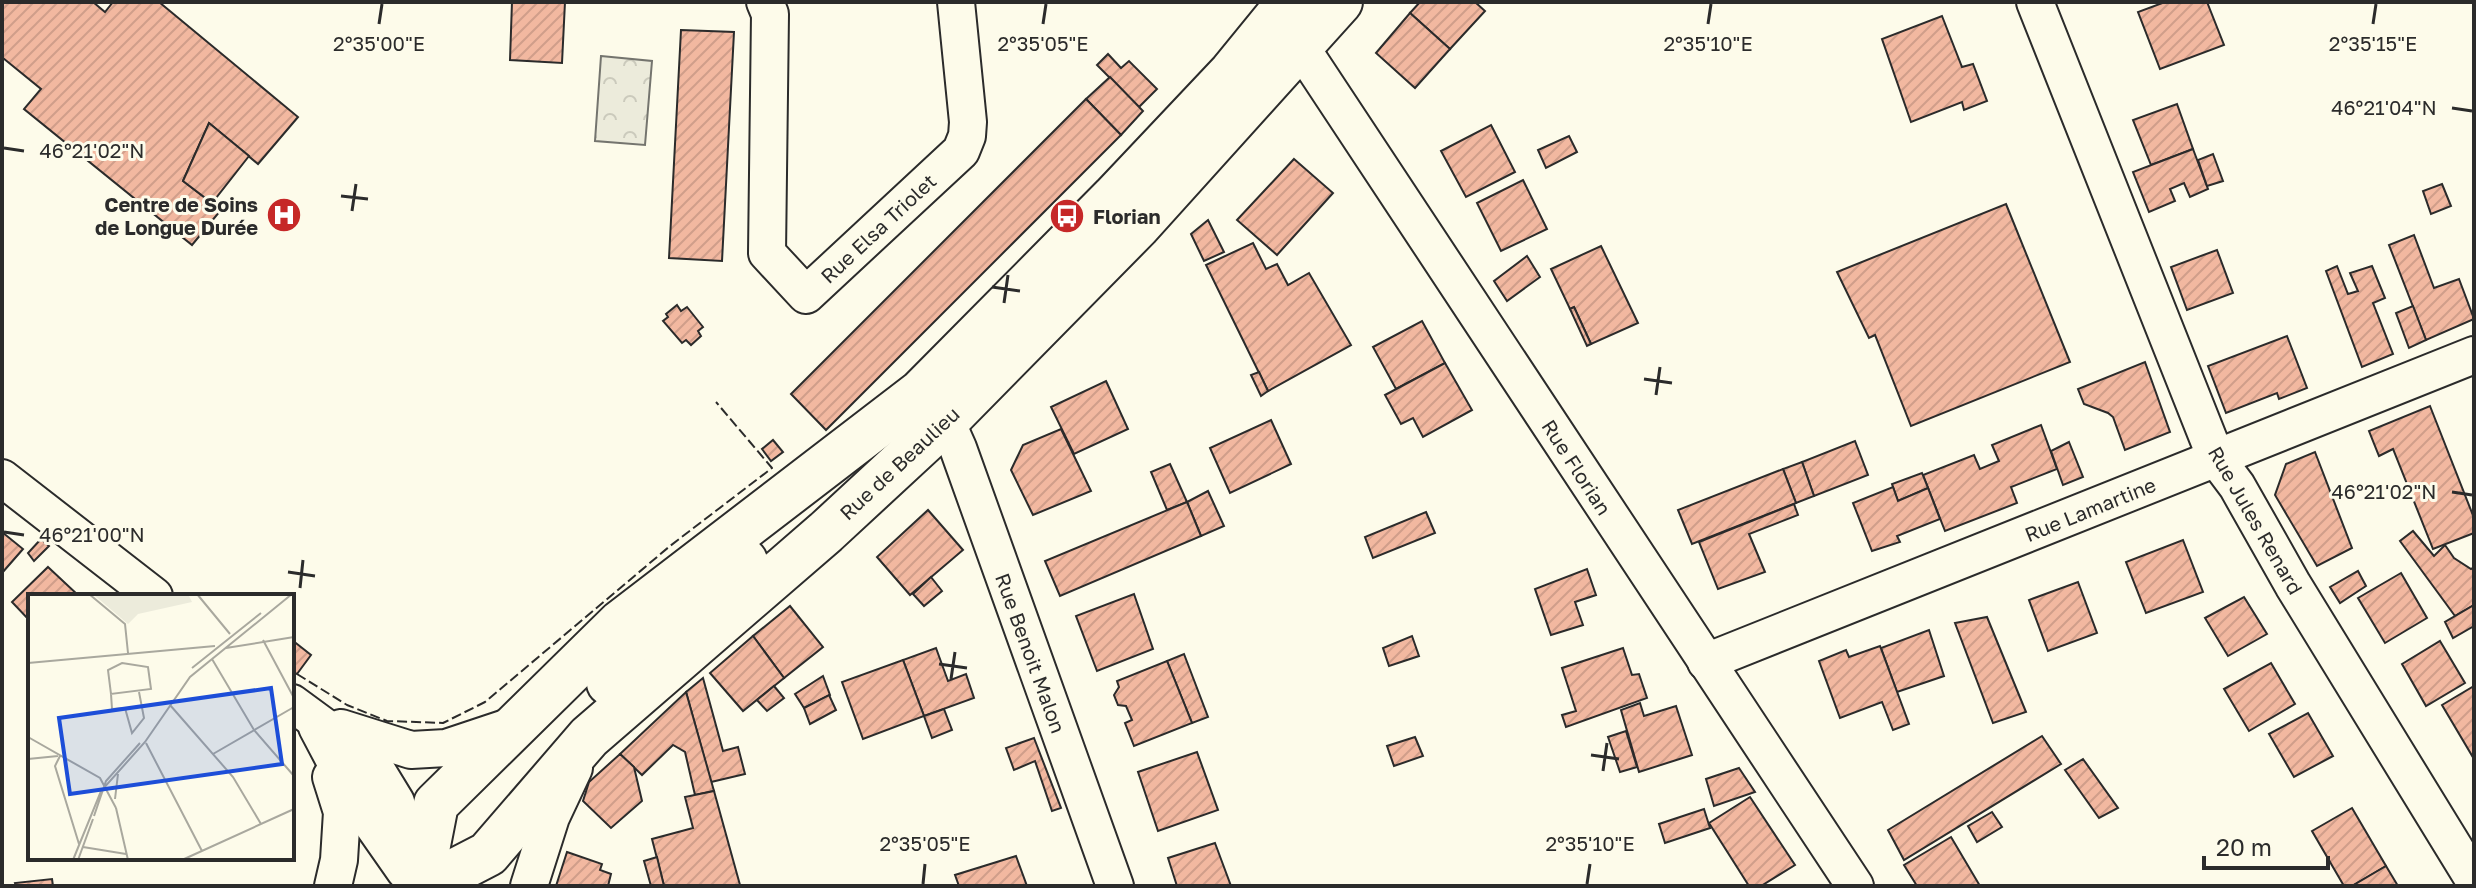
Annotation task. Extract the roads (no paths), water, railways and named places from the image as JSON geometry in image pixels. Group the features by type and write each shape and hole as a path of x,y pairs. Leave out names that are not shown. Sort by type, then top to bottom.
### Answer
{"main road":[{"name":"Rue de Beaulieu","path":"420,886 436,804 620,623 824,466 920,409 1138,226 1289,21 1340,2"},
{"name":"Rue de Beaulieu","path":"420,886 488,854 589,737 826,532 920,409"},
{"path":"420,886 526,762 655,640 920,409"}],"street":[{"name":"Rue Elsa Triolet","path":"765,2 770,14 767,253 806,295 961,151 968,122 956,2"},
{"name":"Rue Jules Renard","path":"2035,2 2216,458 2237,486 2293,585 2474,880"},
{"name":"Rue Florian","path":"1289,21 1855,886"},
{"name":"Rue Lamartine","path":"1706,662 2474,355"},
{"name":"Rue Benoit Malon","path":"920,409 958,448 1115,886"},
{"path":"2,478 151,594"},
{"name":"Rue de Beaulieu","path":"302,711 411,750 446,748 520,724"},
{"path":"302,711 371,761 396,802 420,886"},
{"path":"302,711 342,812 339,860 333,886"},
{"path":"529,886 551,817 589,737"}],"place":[{"name":"Centre de Soins de Longue Durée","path":"284,215"},
{"name":"Florian","path":"1067,216"}]}
